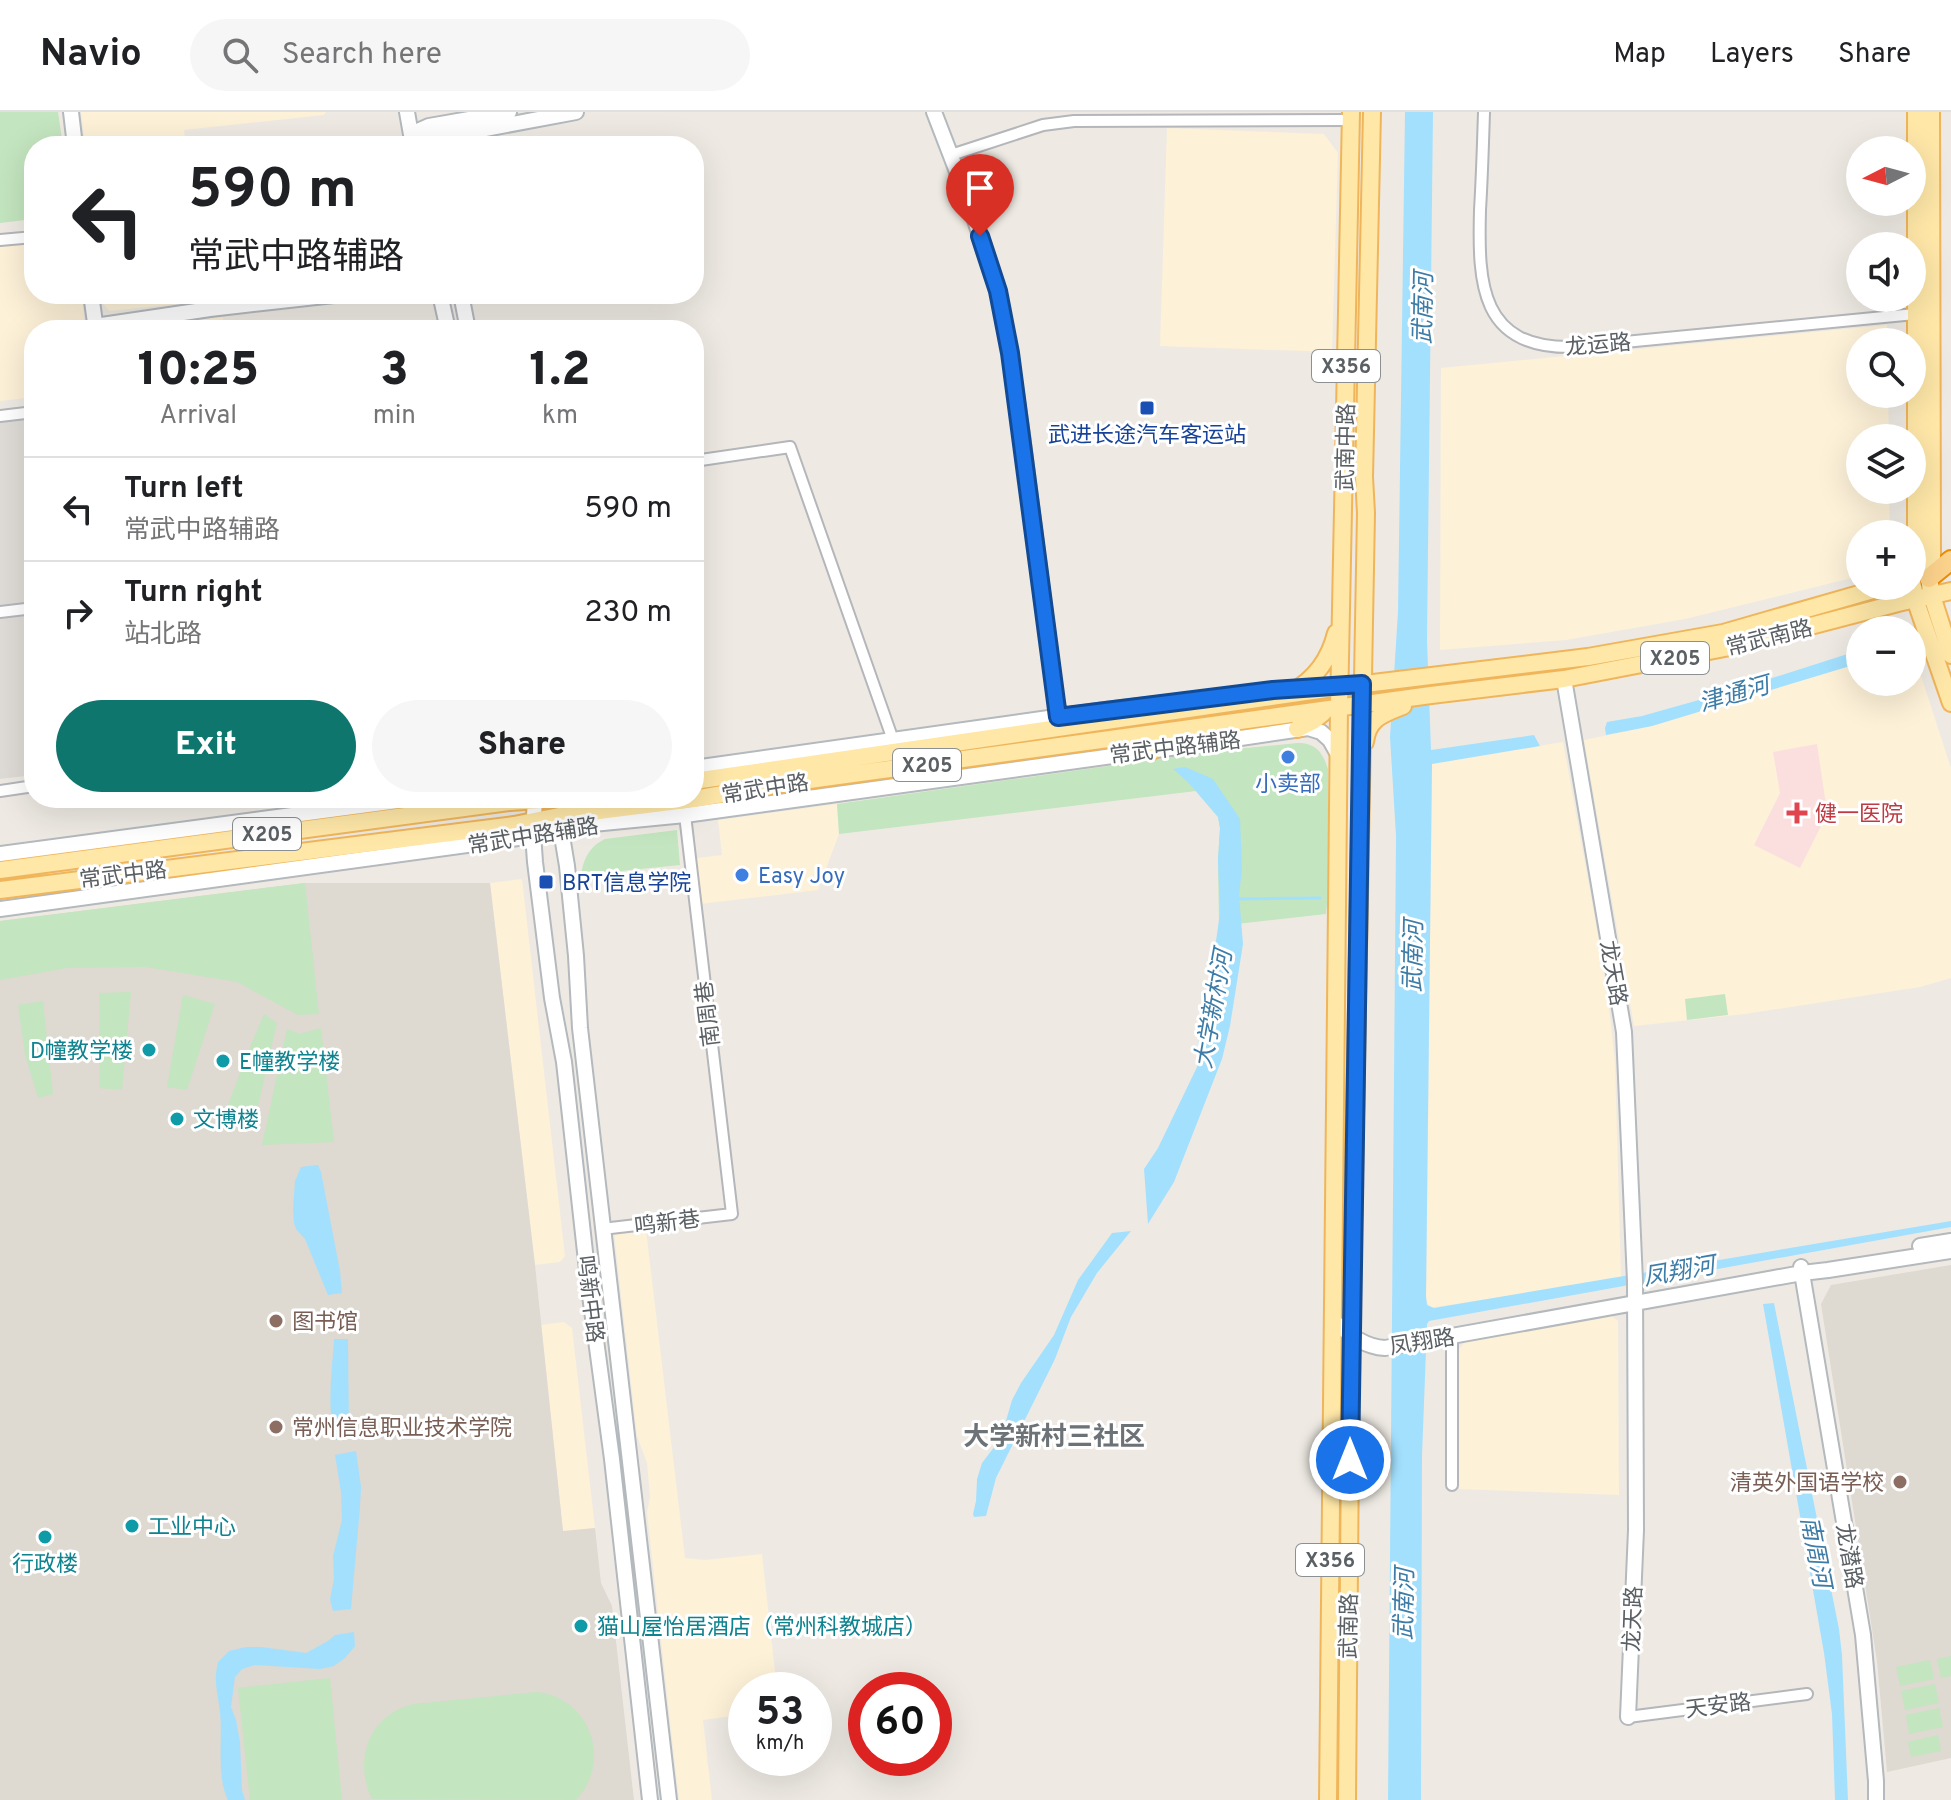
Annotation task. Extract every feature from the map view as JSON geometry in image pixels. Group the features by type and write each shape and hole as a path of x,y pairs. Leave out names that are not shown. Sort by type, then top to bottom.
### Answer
{"highway":[{"path":"1926,582 1951,560"}],"main road":[{"name":"武南中路","path":"1362,684 1372,112"},
{"path":"1916,112 1916,520"},
{"path":"1926,573 1932,559 1931,112"},
{"name":"武南中路","path":"1340,687 1351,116"},
{"name":"常武南路","path":"1926,584 1951,573"},
{"name":"常武南路","path":"1926,588 1951,591"},
{"path":"1926,596 1939,617 1951,703"},
{"name":"常武南路","path":"1388,679 1588,657 1723,633 1846,598"},
{"name":"常武南路","path":"1387,707 1431,695 1564,679 1730,647 1879,600"},
{"path":"1921,600 1922,622 1943,648"},
{"path":"1290,692 1324,663 1333,646 1342,611"},
{"path":"1363,643 1367,660 1374,670 1388,679"},
{"name":"X205","path":"1340,687 1388,679"},
{"name":"武南路","path":"1347,1800 1362,684"},
{"name":"常武中路","path":"704,780 910,751 1059,723 1340,687"},
{"name":"武南路","path":"1328,1800 1339,756 1333,709 1340,687"},
{"name":"X205","path":"1333,709 1362,705 1387,707"},
{"path":"1361,767 1366,731 1387,707"},
{"path":"1297,729 1333,709"},
{"name":"常武中路","path":"704,797 1333,709"},
{"path":"1120,738 1152,751"},
{"path":"880,755 893,740 910,751"},
{"path":"801,798 818,779"},
{"path":"704,804 714,810 726,793"},
{"name":"常武中路","path":"0,870 465,808"},
{"name":"常武中路","path":"0,890 534,828 561,808"}],"street":[{"path":"71,112 74,136"},
{"path":"407,112 411,136"},
{"path":"430,131 509,112"},
{"path":"430,131 576,112"},
{"path":"704,767 893,740 1059,723 1010,353 998,291 971,208 934,112"},
{"name":"龙运路","path":"1484,112 1479,255 1482,281 1488,302 1503,324 1526,341 1552,348 1573,347 1915,314"},
{"path":"951,155 1043,125 1074,121 1351,116"},
{"path":"0,240 24,238"},
{"path":"143,320 254,304"},
{"path":"0,416 24,413"},
{"path":"704,460 790,447 893,740"},
{"path":"0,612 24,609"},
{"name":"龙天路","path":"1564,679 1624,1032 1635,1287 1636,1530 1628,1717"},
{"path":"1297,729 1321,732 1339,756"},
{"name":"常武中路辅路","path":"562,808 570,828 685,815 1297,729"},
{"path":"0,791 24,787"},
{"path":"0,854 345,808"},
{"name":"鸣新中路","path":"535,808 534,828 550,982 564,1062 650,1800"},
{"name":"鸣新中路","path":"562,808 580,1028 669,1800"},
{"name":"南周巷","path":"685,815 732,1214"},
{"name":"常武中路辅路","path":"0,909 518,838 534,828"},
{"name":"鸣新巷","path":"602,1229 732,1214"},
{"name":"凤翔路","path":"1802,1270 1951,1241"},
{"name":"凤翔路","path":"1333,1321 1385,1348 1635,1287 1951,1251"},
{"name":"龙潜路","path":"1802,1270 1863,1635 1876,1800"},
{"path":"1442,1336 1452,1485"},
{"name":"天安路","path":"1628,1717 1807,1694"}],"shaded area":[{"path":"81,112 326,112 324,115 184,130 185,136 84,136"},
{"path":"1167,128 1324,134 1338,153 1332,352 1160,346"},
{"path":"24,242 24,304 83,304 84,320 24,320 24,398 0,401 0,244"},
{"path":"103,304 175,304 110,311"},
{"path":"223,317 223,320 195,320"},
{"path":"1887,325 1887,328 1856,328"},
{"path":"1846,329 1846,408 1888,408 1889,424 1846,424 1846,504 1889,504 1890,520 1846,520 1846,579 1685,619 1566,640 1440,650 1441,368"},
{"path":"24,418 24,776 0,779 0,421"},
{"path":"1846,667 1846,696 1926,696 1926,691 1951,768 1951,978 1920,987 1745,1014 1634,1026 1584,740 1652,726"},
{"path":"1563,742 1610,1016 1615,1063 1621,1278 1430,1308 1426,1300 1432,763"},
{"name":"健一医院","path":"1817,744 1826,805 1823,822 1800,868 1754,845 1780,793 1773,752"},
{"path":"837,804 839,834 818,890 700,904 697,858 722,855 718,820"},
{"path":"522,879 565,1256 560,1262 535,1265 490,883"},
{"name":"常州信息职业技术学院","path":"305,883 490,883 563,1531 595,1528 601,1583 612,1606 634,1800 0,1800 0,921"},
{"path":"646,1230 685,1558 705,1560 762,1554 775,1672 728,1672 728,1717 703,1720 712,1800 679,1800 647,1512 650,1497 647,1463 637,1436 614,1233"},
{"name":"清英外国语学校","path":"1951,1265 1951,1758 1887,1772 1877,1661 1821,1304 1831,1285"},
{"path":"1610,1315 1618,1321 1619,1495 1459,1489 1458,1350 1465,1342"},
{"path":"564,1322 572,1328 595,1528 563,1532 541,1325"}],"green space":[{"path":"0,112 58,112 62,136 24,136 24,220 0,223"},
{"path":"1298,743 1318,750 1328,769 1329,882 1326,914 1219,926 1220,828 1218,817 1196,791 839,834 837,804 1215,751"},
{"path":"677,830 680,865 581,875 588,854 605,839"},
{"path":"305,883 319,1014 298,1015 237,982 146,967 67,968 0,980 0,921"},
{"path":"131,992 122,1090 99,1088 99,993"},
{"path":"1725,994 1728,1015 1687,1020 1685,999"},
{"path":"183,995 215,1004 187,1090 167,1087"},
{"path":"43,1001 53,1094 38,1098 25,1054 18,1005"},
{"path":"264,1014 277,1023 256,1115 227,1108"},
{"path":"321,1028 334,1142 262,1145 287,1029 300,1034"},
{"path":"1951,1656 1951,1676 1941,1678 1937,1659"},
{"path":"1930,1660 1934,1679 1900,1686 1896,1667"},
{"path":"330,1678 342,1800 250,1800 238,1688"},
{"path":"1935,1684 1939,1703 1905,1710 1901,1691"},
{"path":"537,1692 571,1706 590,1734 594,1750 593,1768 576,1800 372,1799 364,1769 365,1754 376,1728 398,1709 414,1704"},
{"path":"1939,1708 1943,1727 1909,1734 1906,1715"},
{"path":"1938,1735 1941,1751 1911,1757 1908,1742"}],"water":[{"path":"1405,112 1433,112 1427,640 1431,750 1534,735 1540,746 1432,764 1427,1305 1434,1308 1951,1221 1951,1227 1429,1321 1422,1456 1421,1800 1388,1800 1396,836 1390,737 1398,612"},
{"name":"津通河","path":"1846,654 1846,667 1652,726 1606,735 1607,722 1642,716"},
{"path":"1185,767 1213,779 1240,819 1242,869 1239,895 1243,944 1222,1059 1174,1182 1148,1224 1144,1169 1158,1148 1197,1067 1200,1023 1220,913 1218,817 1173,769"},
{"path":"318,1165 342,1293 328,1295 305,1239 296,1229 293,1210 295,1181 301,1167"},
{"path":"1131,1231 1097,1273 1071,1317 1055,1359 996,1478 986,1516 974,1517 977,1479 982,1463 1001,1438 1012,1400 1021,1383 1054,1335 1078,1280 1112,1233"},
{"name":"南周河","path":"1774,1303 1839,1629 1848,1800 1835,1800 1832,1714 1824,1653 1763,1304"},
{"path":"334,1339 348,1339 349,1439 336,1440 331,1416"},
{"path":"356,1451 361,1487 351,1609 333,1611 330,1599 334,1579 333,1556 342,1520 335,1455"},
{"path":"354,1632 355,1646 334,1666 320,1669 255,1665 242,1669 235,1677 231,1707 240,1742 245,1800 228,1800 221,1769 221,1723 216,1682 218,1662 229,1651 246,1647 306,1653 335,1635"}],"waterway":[{"name":"大学新村河","path":"1236,899 1320,898"}],"place":[{"name":"武进长途汽车客运站","path":"1147,408"},
{"name":"小卖部","path":"1288,757"},
{"name":"健一医院","path":"1797,813"},
{"name":"Easy Joy","path":"742,875"},
{"name":"BRT信息学院","path":"546,882"},
{"name":"D幢教学楼","path":"149,1050"},
{"name":"E幢教学楼","path":"223,1061"},
{"name":"文博楼","path":"177,1119"},
{"name":"图书馆","path":"276,1321"},
{"name":"常州信息职业技术学院","path":"276,1427"},
{"name":"清英外国语学校","path":"1900,1482"},
{"name":"工业中心","path":"132,1526"},
{"name":"行政楼","path":"45,1537"},
{"name":"猫山屋怡居酒店（常州科教城店）","path":"581,1626"}],"district":[{"name":"大学新村三社区","path":"1054,1436"}],"route":[{"path":"980,236 998,291 1010,353 1058,717 1273,690 1362,684 1350,1460"}],"water label":[{"name":"武南河","path":"1423,308"},
{"name":"武南河","path":"1413,956"},
{"name":"凤翔河","path":"1679,1271"},
{"name":"武南河","path":"1404,1604"}]}
